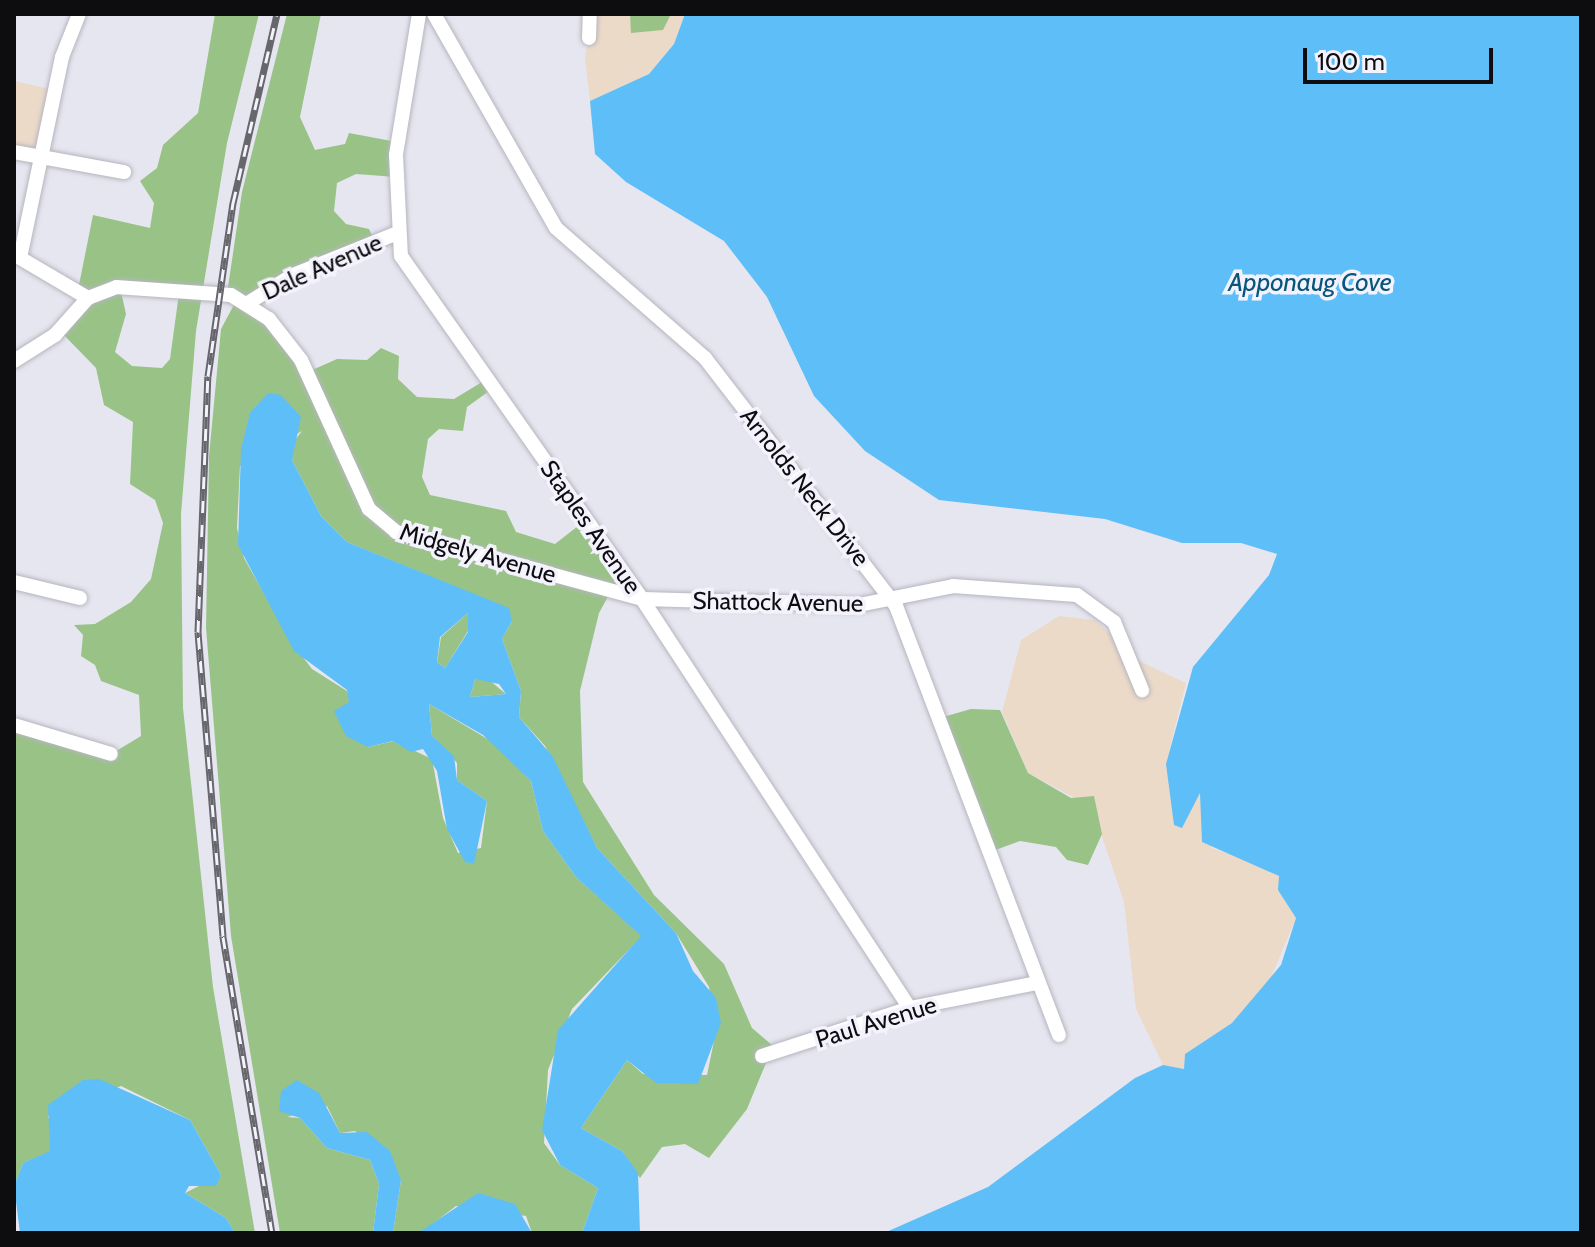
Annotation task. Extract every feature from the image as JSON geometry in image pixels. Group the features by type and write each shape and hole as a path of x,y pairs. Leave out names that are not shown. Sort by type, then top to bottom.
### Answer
{"street":[{"path":"14,361 43,345 88,298 65,278 26,267 20,258 40,158 79,14"},
{"path":"395,234 397,136 419,14"},
{"name":"Arnolds Neck Drive","path":"434,14 556,228 705,358 891,599 1059,1035"},
{"path":"589,38 590,14"},
{"path":"14,152 124,172"},
{"name":"Dale Avenue","path":"88,298 142,285 202,289 248,303 293,275 395,234"},
{"name":"Staples Avenue","path":"395,234 446,324 642,599 910,1008"},
{"name":"Midgely Avenue","path":"248,303 301,360 380,524 443,548 642,599"},
{"path":"14,582 80,598"},
{"name":"Shattock Avenue","path":"642,599 859,605 953,586 1088,598 1114,622 1142,690"},
{"path":"14,725 111,754"},
{"name":"Paul Avenue","path":"762,1056 910,1008 1038,983"}],"shaded area":[{"path":"592,14 685,14 674,44 649,74 590,101 585,58"},
{"path":"14,81 54,90 40,158 14,153"},
{"path":"1059,616 1095,620 1141,662 1186,683 1169,751 1174,825 1200,793 1212,848 1275,869 1296,918 1267,987 1232,1023 1185,1054 1184,1069 1163,1065 1136,1009 1124,902 1092,807 1028,773 1002,712 1021,640"}],"green space":[{"path":"215,14 259,14 227,143 196,331 181,514 183,708 213,987 255,1233 235,1233 226,1218 185,1193 221,1175 190,1120 121,1086 48,1116 55,1138 50,1152 23,1163 14,1186 14,724 113,753 141,736 139,695 101,681 95,665 81,656 83,635 74,625 95,624 131,602 151,579 163,523 155,500 130,484 133,422 104,405 96,368 60,331 89,297 79,285 93,215 150,228 154,203 140,181 157,168 163,145 198,113","holes":["180,286 170,359 162,368 132,366 115,352 126,314 120,287"]},
{"path":"287,14 321,14 300,117 315,150 345,144 349,133 397,142 396,177 356,174 337,183 334,211 346,224 369,229 375,242 250,303 310,371 337,359 367,360 381,348 399,356 398,379 417,397 454,399 487,379 492,389 467,407 463,431 439,429 428,439 422,477 430,495 506,511 516,532 555,544 587,519 639,595 611,591 599,613 580,691 583,782 654,895 724,964 752,1028 773,1046 747,1109 709,1158 685,1144 662,1147 640,1178 622,1151 581,1128 627,1060 643,1074 707,1075 715,1036 709,987 676,933 597,848 545,746 519,717 521,691 502,639 512,621 451,585 347,542 321,516 292,460 291,445 302,431 240,466 237,528 244,558 290,640 312,669 347,691 368,747 394,741 432,759 443,818 458,853 481,848 487,801 457,780 457,763 432,736 429,704 496,744 531,781 543,831 576,877 642,936 572,1009 548,1070 544,1143 560,1165 598,1188 582,1233 532,1233 526,1216 456,1206 422,1232 393,1233 401,1180 355,1131 340,1133 327,1106 287,1117 300,1118 327,1148 370,1160 379,1184 373,1233 280,1233 231,936 206,628 209,456 221,329 237,299 227,294 242,192"},
{"path":"630,14 671,14 663,30 631,33"},
{"path":"468,613 468,631 445,668 437,662 441,637"},
{"path":"475,679 488,679 506,694 470,697"},
{"path":"971,709 1000,710 1028,773 1071,798 1094,796 1102,834 1088,865 1067,860 1056,847 1020,841 990,852 943,717"}],"water":[{"name":"Apponaug Cove","path":"685,14 1581,14 1581,1233 884,1233 988,1187 1135,1078 1163,1065 1184,1069 1185,1054 1232,1023 1281,965 1296,918 1278,890 1279,876 1202,842 1200,793 1182,828 1174,825 1166,764 1193,667 1269,575 1277,554 1241,543 1182,543 1105,519 939,500 865,451 814,396 767,297 724,241 626,182 595,154 590,101 649,74 674,44"},
{"path":"268,393 281,395 301,417 292,460 321,516 347,542 509,608 512,621 502,639 521,691 519,717 553,757 597,848 676,933 693,971 716,998 721,1023 698,1084 656,1083 627,1060 581,1128 622,1151 638,1173 640,1233 582,1233 598,1188 560,1165 542,1130 558,1030 641,936 576,877 543,831 531,781 483,735 429,704 432,736 454,756 457,780 487,801 474,864 465,862 447,829 437,771 423,749 411,752 393,741 368,747 346,736 334,711 349,702 347,690 294,651 238,545 241,449 250,413","holes":["468,613 468,632 445,668 437,662 440,637","475,679 499,684 506,694 470,697"]},
{"path":"99,1079 190,1120 221,1175 216,1186 189,1186 185,1193 226,1218 235,1233 20,1233 14,1186 23,1163 50,1151 48,1105 83,1080"},
{"path":"297,1080 319,1093 340,1133 367,1132 390,1151 401,1180 393,1233 373,1233 379,1184 370,1160 327,1148 300,1118 279,1111 281,1091"},
{"path":"478,1193 515,1204 532,1233 418,1233"}],"railway":[{"path":"272,1233 223,936 198,632 208,376 233,203 277,14"}]}
